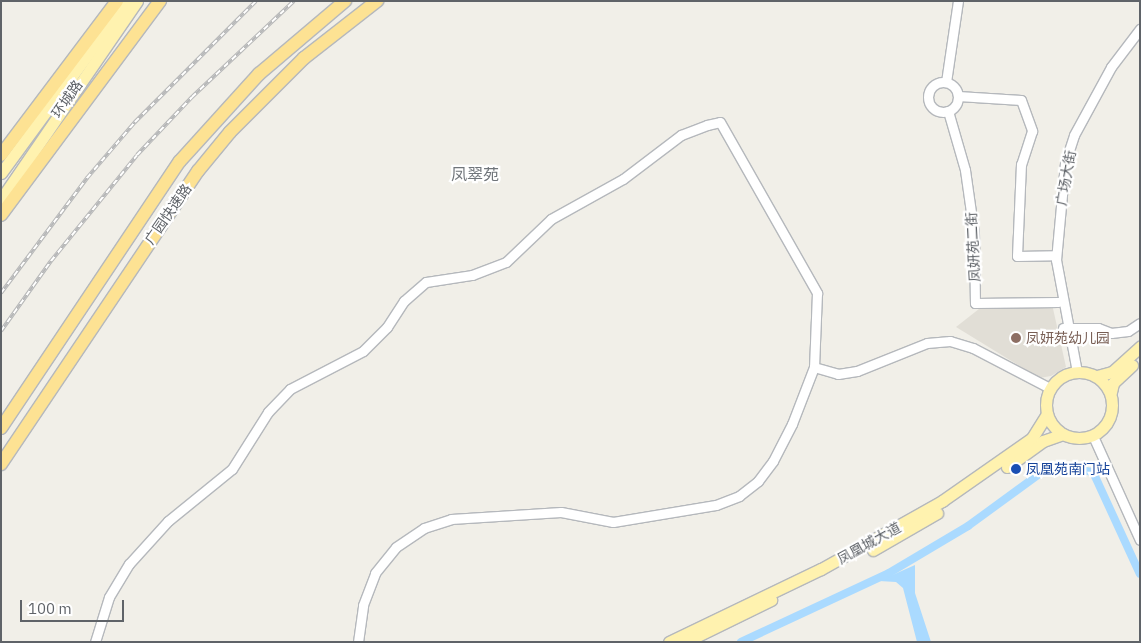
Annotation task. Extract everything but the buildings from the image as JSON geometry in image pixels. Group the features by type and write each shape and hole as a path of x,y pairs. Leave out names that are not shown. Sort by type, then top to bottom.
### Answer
{"highway":[{"path":"1,155 117,1"},
{"path":"1,215 160,1"},
{"name":"广园快速路","path":"1,428 180,161 259,74 344,1"},
{"name":"广园快速路","path":"1,464 204,165 304,58 377,1"}],"main road":[{"name":"环城路","path":"1,173 127,1"},
{"name":"环城路","path":"1,199 137,1"},
{"path":"1140,347 1112,372 1097,376 1074,372 1050,388 1047,414 1063,434 1075,438 1093,436 1108,422 1112,410 1111,392 1118,377 1140,358"},
{"path":"1097,376 1111,392"},
{"name":"凤凰城大道","path":"669,642 821,569 942,502 1032,438 1047,414"},
{"name":"凤凰城大道","path":"685,642 895,538 1043,441 1063,434"}],"street":[{"path":"946,82 958,1"},
{"name":"广场大街","path":"1066,328 1058,302 1056,255 1061,195 1074,135 1111,67 1140,29"},
{"path":"946,82 954,87 958,96 956,105 948,111 934,108 929,100 932,87 946,82"},
{"path":"958,96 1021,100 1032,131 1021,164 1016,256 1056,255"},
{"name":"凤妍苑二街","path":"948,111 965,170 974,233 975,303 1058,302"},
{"path":"95,642 109,597 129,564 168,521 232,469 268,412 290,389 363,351 387,327 414,290 440,278 472,275 506,262 551,219 623,179 669,142 694,129 720,122 817,293 814,367 800,405 773,461 758,481 739,496 716,505 613,522 561,512 451,519 432,524 396,547 375,573 363,605 358,642"},
{"name":"广场大街","path":"1058,285 1074,372"},
{"path":"1066,328 1098,328 1111,333 1128,331 1140,323"},
{"path":"814,367 838,374 857,371 927,343 950,341 973,348 1050,388"},
{"path":"1093,436 1140,540"}],"shaded area":[{"name":"凤妍苑幼儿园","path":"1052,304 1066,367 1051,376 1039,378 956,327 984,305"}],"water":[{"path":"915,565 915,593 931,642 917,642 903,588 896,582 879,581"}],"waterway":[{"path":"741,642 889,573 968,526 1042,472 1065,468 1093,472 1140,574"}],"railway":[{"path":"1,293 87,178 135,122 256,1"},
{"path":"1,331 51,261 137,155 192,97 294,1"}],"place":[{"name":"凤妍苑幼儿园","path":"1016,338"},
{"name":"凤凰苑南门站","path":"1016,469"}],"district":[{"name":"凤翠苑","path":"475,174"}]}
